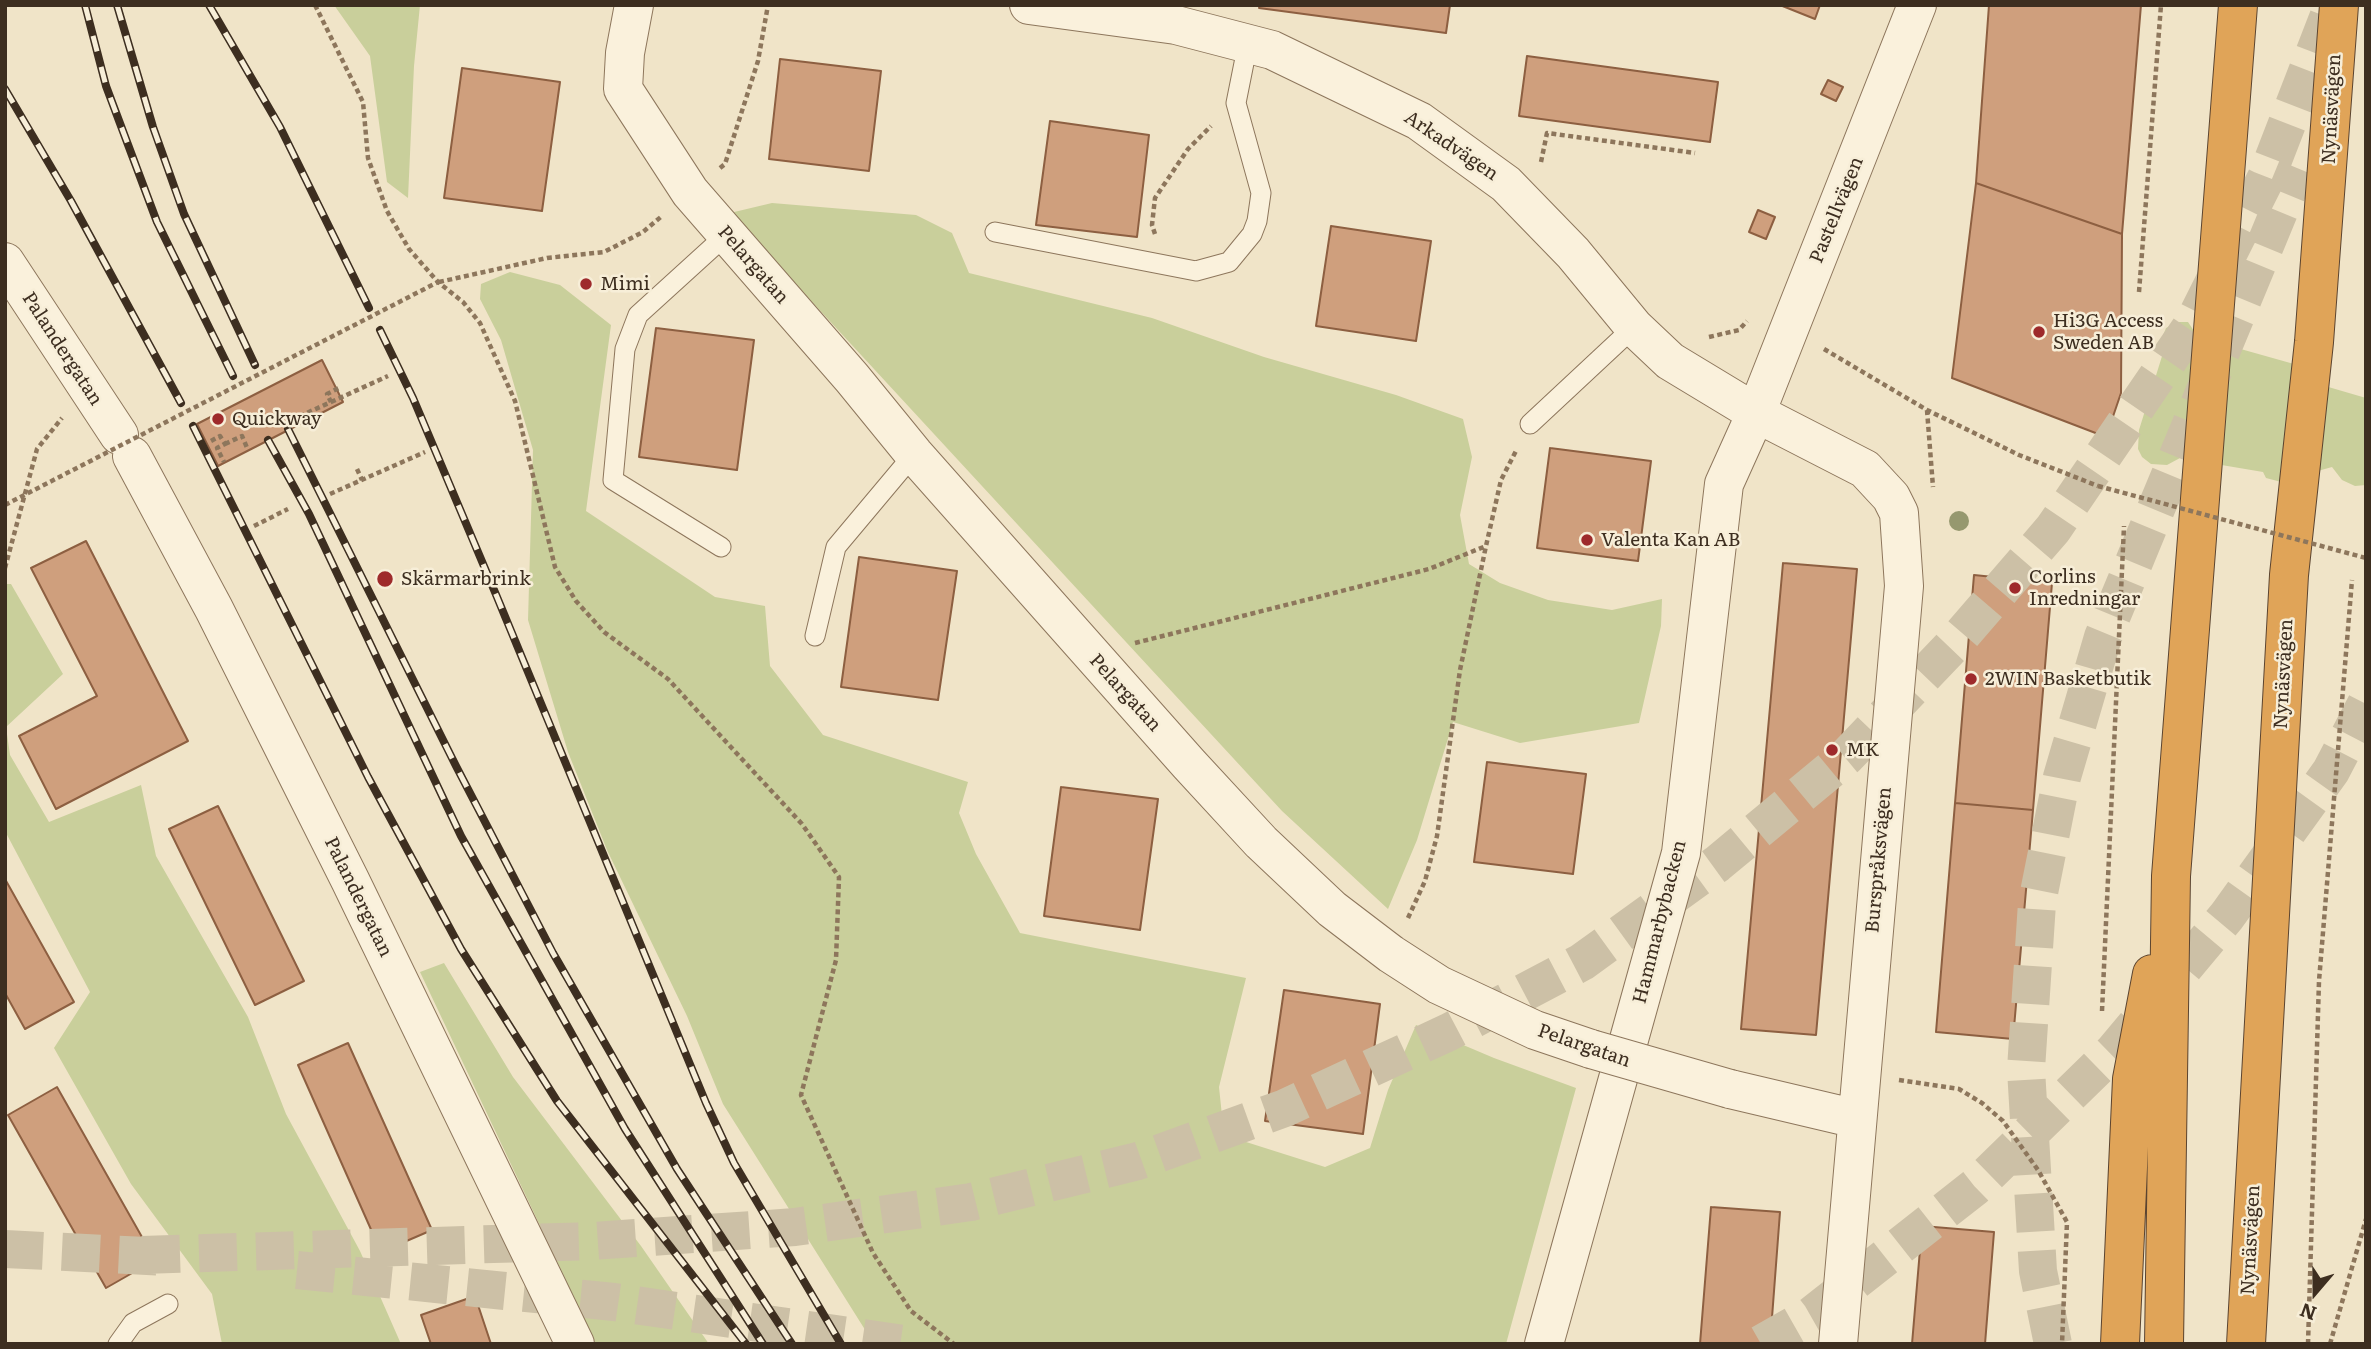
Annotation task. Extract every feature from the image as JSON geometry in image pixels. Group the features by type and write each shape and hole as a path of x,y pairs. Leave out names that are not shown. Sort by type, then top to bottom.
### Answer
{"highway":[{"path":"2164,1344 2171,876 2238,5"},
{"name":"Nynäsvägen","path":"2246,1344 2289,575 2314,342 2339,5"},
{"path":"2329,166 2365,5"},
{"path":"2120,1344 2132,1079 2171,876"}],"street":[{"name":"Pelargatan","path":"634,5 625,53 623,89 690,192 1103,670 1261,842 1332,909 1391,954 1439,985 1535,1030 1633,1064 1857,1119"},
{"name":"Arkadvägen","path":"1029,5 1176,25 1286,54 1419,121 1506,184 1573,253 1634,327 1670,361 1756,414"},
{"name":"Pastellvägen","path":"1756,414 1917,5"},
{"name":"Palandergatan","path":"5,262 125,446 214,609 350,880 575,1344"},
{"path":"1756,414 1865,469 1891,497 1899,513"},
{"name":"Hammarbybacken","path":"1544,1344 1681,853 1724,484 1756,414"},
{"name":"Burspråksvägen","path":"1838,1344 1904,586 1899,513"}],"lane":[{"path":"995,232 1196,271 1229,262 1252,234 1261,193 1236,103 1248,43"},
{"path":"721,547 613,480 625,349 638,315 726,235"},
{"path":"1530,424 1634,327"},
{"path":"815,636 836,547 914,454"},
{"path":"118,1344 133,1323 168,1304"}],"path":[{"path":"315,5 363,102 368,158 387,211 409,249 438,282 463,302 480,323 515,401 555,567 576,601 604,632 668,679 802,824 839,877 836,960 801,1095 873,1253 911,1311 954,1344"},
{"path":"5,505 438,282 506,265 604,252 643,232 725,164 758,61 768,5"},
{"path":"2139,292 2161,5"},
{"path":"1167,264 1152,225 1155,198 1188,149 1236,103"},
{"path":"1541,164 1547,133 1695,153"},
{"path":"1703,337 1717,338 1739,330 1751,316 1789,332"},
{"path":"1835,357 1927,410 2019,455 2098,486 2366,558"},
{"path":"301,423 298,417 388,376"},
{"path":"331,402 327,394 339,388"},
{"path":"5,568 37,449 57,421 92,394"},
{"path":"1899,513 1933,495 1927,410"},
{"path":"1391,954 1425,881 1437,836 1460,670 1486,546 1501,481 1530,424"},
{"path":"211,440 220,436 225,444"},
{"path":"224,462 217,448 225,444 242,436 248,450"},
{"path":"330,494 425,452"},
{"path":"357,469 362,480"},
{"path":"254,526 288,509"},
{"path":"2101,1024 2124,526"},
{"path":"1103,670 1127,644 1429,569 1486,546"},
{"path":"2308,1344 2319,981 2352,580"},
{"path":"1860,1079 1900,1080 1959,1089 1982,1103 2003,1121 2038,1170 2067,1222 2062,1344"},
{"path":"2330,1344 2366,1219"}],"green space":[{"path":"334,5 420,5 414,66 408,198 387,182 370,56"},
{"path":"772,203 916,215 952,233 969,273 1152,318 1264,357 1396,395 1463,419 1472,457 1460,515 1469,564 1500,583 1548,600 1612,610 1662,599 1661,626 1639,723 1520,743 1453,722 1417,840 1388,909 1282,811 730,213"},
{"path":"510,272 560,285 611,325 586,511 715,597 765,606 770,666 823,735 968,782 959,813 976,854 1020,933 1246,978 1219,1087 1224,1135 1325,1167 1370,1148 1388,1090 1416,1025 1494,1058 1576,1088 1506,1344 874,1344 723,1104 687,1016 607,850 568,752 528,620 533,450 501,340 480,299 481,284"},
{"path":"2178,322 2188,322 2198,337 2301,366 2325,386 2366,398 2366,485 2355,486 2342,480 2332,467 2293,478 2285,483 2266,478 2263,472 2180,458 2167,465 2151,464 2142,457 2138,449 2139,430 2163,353 2159,346 2166,328"},
{"path":"5,584 11,584 63,674 6,727 10,755 49,822 141,785 156,856 248,1017 286,1114 360,1251 401,1344 222,1344 212,1294 131,1184 54,1048 90,992 5,831"},
{"path":"444,963 513,1077 641,1246 709,1344 596,1344 420,972"}],"building":[{"path":"1260,5 1450,5 1446,33 1259,8"},
{"path":"1780,5 1820,5 1815,19"},
{"path":"1989,5 2141,5 2122,234 1976,183"},
{"path":"1527,56 1718,82 1710,142 1519,116"},
{"path":"780,59 881,71 869,171 769,159"},
{"path":"462,68 560,82 542,211 444,198"},
{"path":"1828,80 1843,87 1836,101 1821,94"},
{"path":"1050,121 1149,135 1137,237 1036,225"},
{"name":"Hi3G Access Sweden AB","path":"1976,183 2122,234 2121,393 2106,437 1952,378"},
{"path":"1758,210 1775,217 1766,239 1749,232"},
{"path":"1331,226 1431,241 1416,341 1316,326"},
{"path":"656,328 754,340 737,470 639,457"},
{"path":"322,360 343,402 218,466 197,424"},
{"path":"1550,448 1651,461 1638,561 1537,548"},
{"path":"86,541 188,741 56,809 19,736 97,696 31,568"},
{"path":"859,557 957,571 938,700 841,687"},
{"path":"1783,563 1857,569 1816,1035 1741,1029"},
{"path":"1974,575 2052,583 2033,810 1955,803"},
{"path":"1487,762 1586,774 1573,874 1474,862"},
{"path":"1061,787 1158,799 1140,930 1044,916"},
{"path":"1955,803 2033,810 2013,1039 1936,1032"},
{"path":"218,806 304,981 255,1005 169,829"},
{"path":"5,879 74,1002 25,1029 5,993"},
{"path":"1284,990 1380,1004 1363,1134 1265,1121"},
{"path":"348,1043 432,1230 381,1252 298,1065"},
{"path":"57,1087 155,1260 106,1288 8,1115"},
{"path":"1711,1207 1780,1212 1770,1344 1700,1344"},
{"path":"1922,1226 1994,1232 1985,1344 1912,1344"},
{"path":"475,1296 491,1344 431,1344 421,1315"}],"tunnel":[{"path":"142,1255 592,1241 795,1227 971,1202 1138,1161 1285,1108 1449,1032 1582,962 1717,864 1846,757 1953,645 2053,529 2193,324 2266,178 2333,5"},
{"path":"2053,1344 2038,1271 2026,1069 2037,903 2062,777 2103,637 2297,168"},
{"path":"1761,1344 1812,1315 1975,1187 2114,1051 2227,916 2331,771 2366,704"},
{"path":"5,1249 167,1257"},
{"path":"297,1270 614,1302 904,1344"}],"railway":[{"path":"85,5 106,86 157,222 233,376"},
{"path":"117,5 153,127 184,214 255,365"},
{"path":"209,5 280,127 369,308"},
{"path":"5,89 71,201 181,403"},
{"path":"380,330 413,398 497,597 706,1103 734,1163 841,1344"},
{"path":"193,426 368,777 461,949 557,1101 746,1344"},
{"path":"288,429 456,766 553,953 677,1169 792,1344"},
{"path":"268,440 309,514 461,836 625,1129 763,1344"}],"place":[{"name":"Mimi","path":"586,284"},
{"name":"Hi3G Access Sweden AB","path":"2039,332"},
{"name":"Quickway","path":"218,419"},
{"name":"Valenta Kan AB","path":"1587,540"},
{"name":"Skärmarbrink","path":"385,579"},
{"name":"Corlins Inredningar","path":"2015,588"},
{"name":"2WIN Basketbutik","path":"1971,679"},
{"name":"MK","path":"1832,750"}]}
